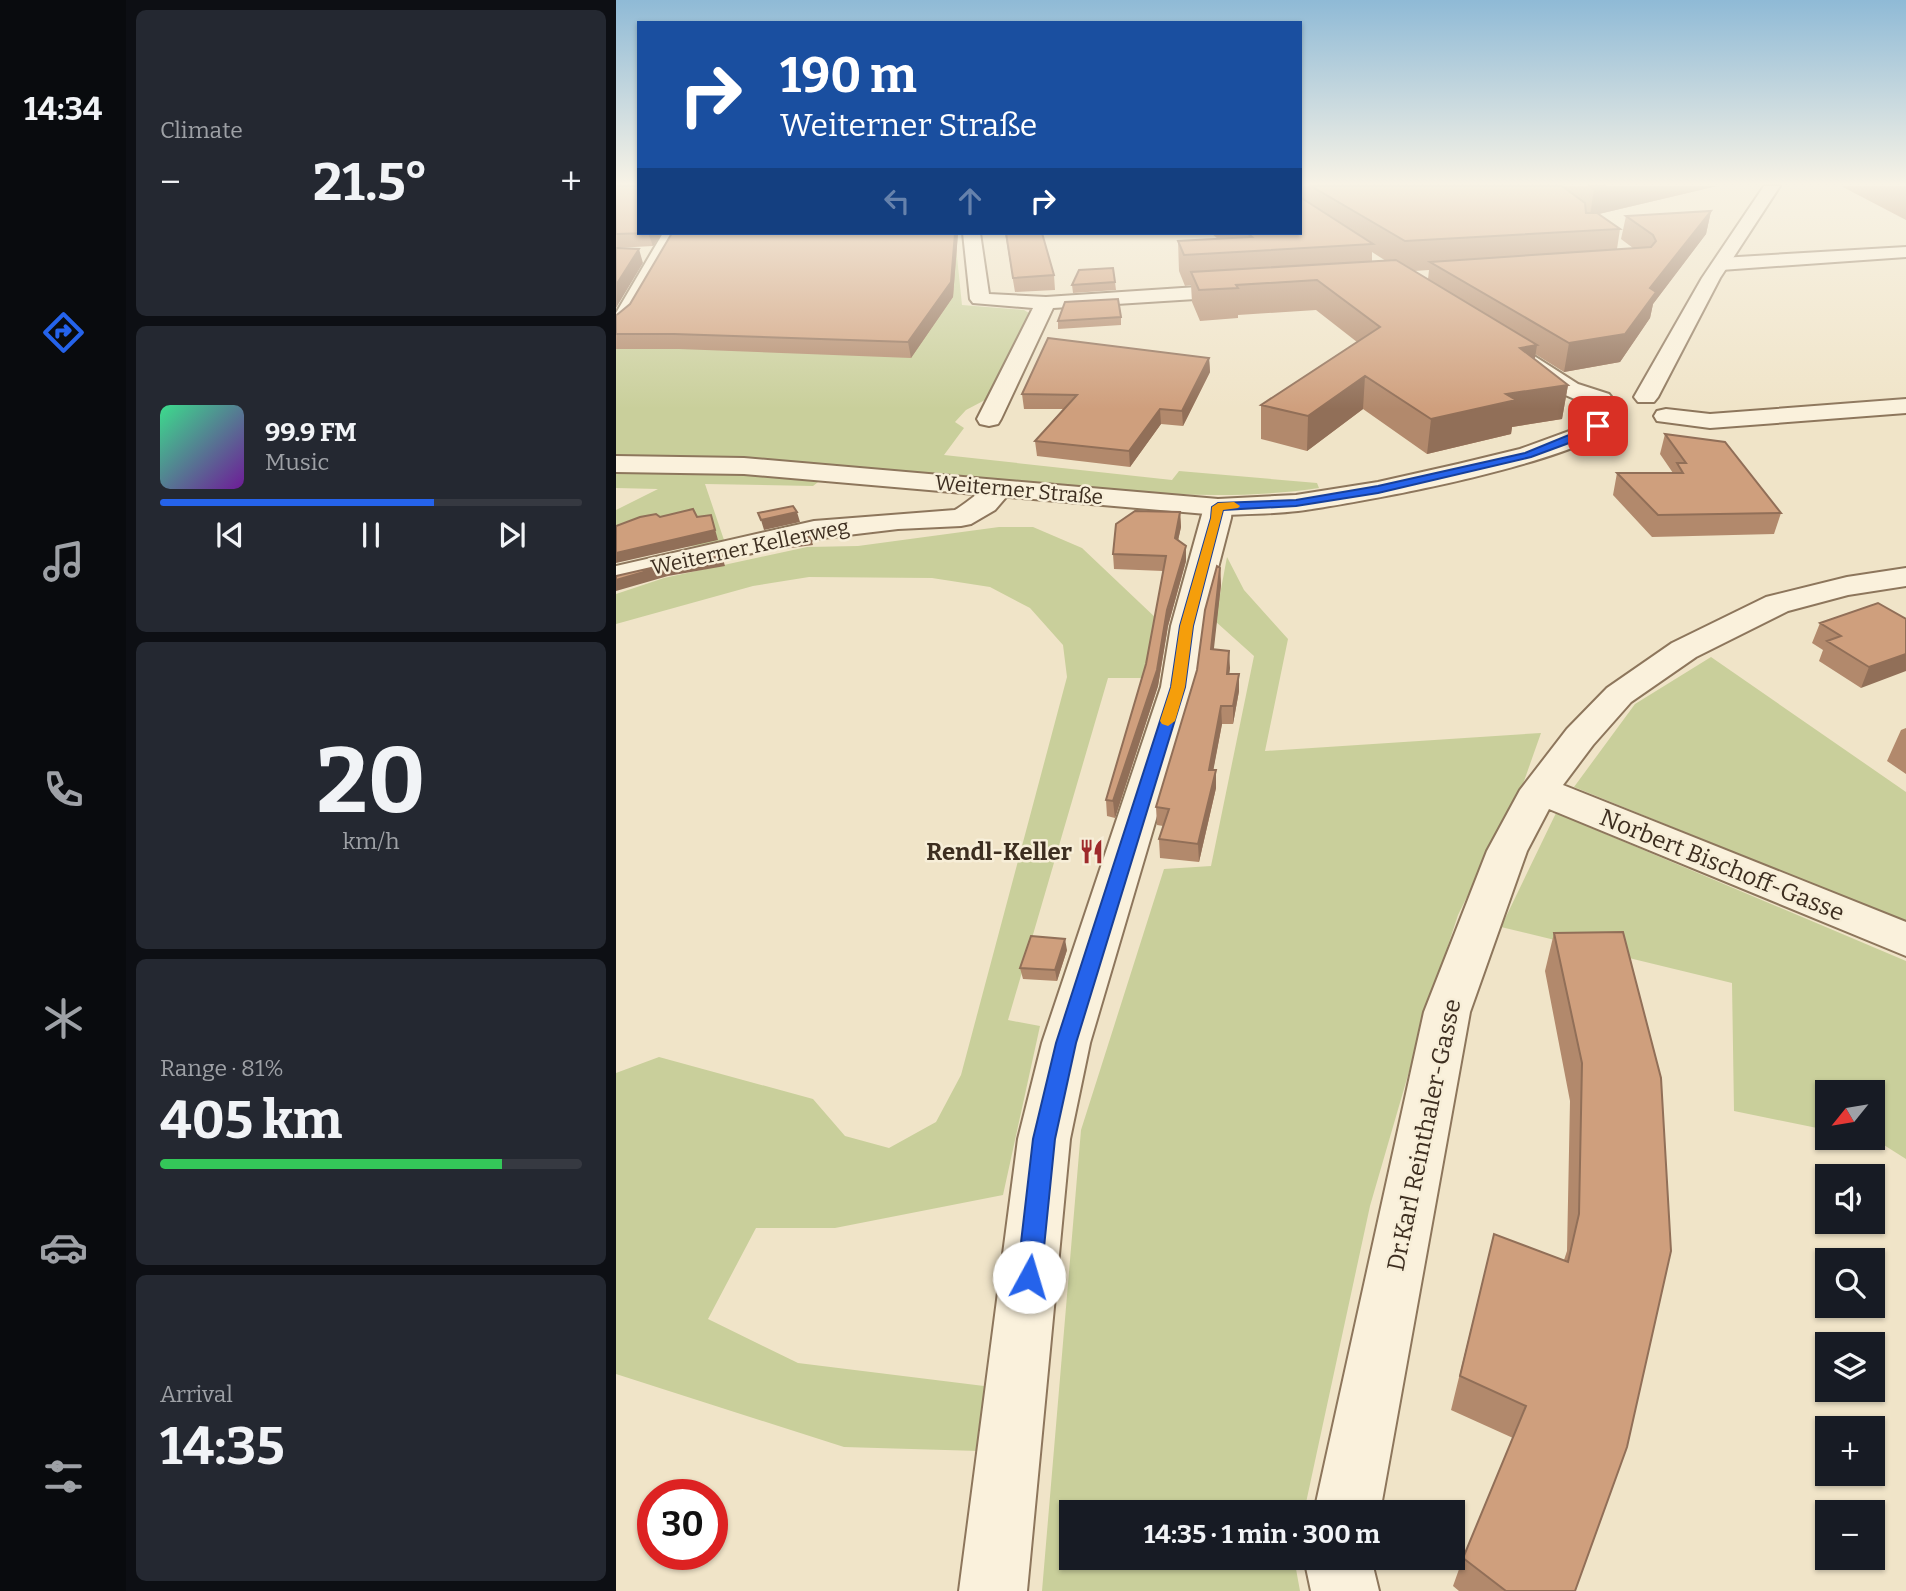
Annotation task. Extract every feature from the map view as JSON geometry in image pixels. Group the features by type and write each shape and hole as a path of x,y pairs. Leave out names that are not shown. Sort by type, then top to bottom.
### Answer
{"street":[{"path":"616,323 623,318 656,260"},
{"path":"974,260 979,299 1046,303 1263,289"},
{"path":"1646,397 1723,260"},
{"path":"1721,264 1779,260"},
{"path":"989,419 1046,303"},
{"path":"1501,345 1570,389 1631,415 1710,421 1906,406"},
{"path":"1626,394 1646,397 1664,405 1668,411 1631,415 1626,394"},
{"name":"Weiterner Straße","path":"616,464 744,466 1218,507 1296,503 1420,481 1528,455 1631,415"},
{"name":"Weiterner Kellerweg","path":"616,575 814,530 872,523 961,518 985,504 1000,489"},
{"path":"993,1591 1044,1139 1066,1043 1178,687 1187,626 1218,507"},
{"name":"Dr.Karl Reinthaler-Gasse","path":"1349,1500 1447,1012 1507,851 1539,790 1580,737 1619,695 1684,650 1777,604 1847,586 1906,577"},
{"name":"Norbert Bischoff-Gasse","path":"1539,790 1906,940"},
{"path":"1341,1570 1345,1591"}],"green space":[{"path":"904,260 957,260 962,305 1024,310 1029,313 1029,317 985,400 966,410 955,422 964,428 944,455 1172,480 1179,471 1317,483 1319,488 1249,494 1179,494 754,459 705,456 616,457 616,334"},
{"path":"690,469 822,479 813,486 705,484 724,540 681,547 645,543 616,535 616,510 658,489 616,488 616,470"},
{"path":"999,527 1033,527 1082,548 1158,620 1146,678 1108,678 1008,1020 1040,1026 1003,1195 835,1228 756,1228 708,1319 798,1363 984,1386 979,1451 844,1447 616,1374 616,1073 659,1057 813,1099 845,1136 889,1148 936,1122 961,1075 1067,677 1063,645 1030,608 990,587 932,578 809,577 753,586 616,624 616,594 664,578 807,547 858,546"},
{"path":"1227,557 1244,590 1288,639 1265,751 1541,733 1523,784 1458,915 1426,1013 1370,1206 1307,1500 1059,1500 1059,1570 1296,1570 1300,1591 1042,1591 1081,1130 1164,869 1211,866 1254,656 1215,621"},
{"path":"1711,657 1906,792 1906,922 1574,787 1635,704"},
{"path":"1556,813 1906,961 1906,1159 1885,1146 1885,1080 1815,1080 1815,1128 1734,1111 1732,983 1501,927"}],"building":[{"path":"616,260 632,260 616,285"},
{"path":"656,260 953,260 951,282 908,342 616,334 616,315 630,304"},
{"path":"1010,260 1050,260 1054,275 1013,278"},
{"path":"1396,260 1537,345 1520,348 1568,385 1506,394 1516,400 1431,419 1365,376 1308,416 1261,405 1380,327 1317,280 1199,290 1191,272"},
{"path":"1672,260 1650,288 1656,292 1625,334 1569,343 1430,262"},
{"path":"1113,268 1115,282 1072,285 1079,270"},
{"path":"1118,299 1121,317 1058,321 1065,302"},
{"path":"1048,338 1209,358 1182,411 1160,409 1129,451 1035,441 1077,395 1022,394"},
{"path":"1665,434 1725,442 1781,513 1658,515 1617,473 1683,473 1677,463 1686,463"},
{"path":"793,506 797,512 761,520 758,513"},
{"path":"693,509 697,517 711,515 715,530 616,553 616,526 640,517 656,514 660,517"},
{"path":"1135,511 1180,512 1175,538 1186,546 1167,610 1157,670 1113,801 1106,800 1146,664 1166,556 1113,554 1116,524"},
{"path":"809,533 810,535 772,541"},
{"path":"721,552 722,556 664,566 616,580 616,576"},
{"path":"1217,566 1220,568 1211,649 1229,651 1227,674 1239,674 1233,706 1221,706 1209,770 1216,770 1198,844 1159,839 1169,809 1156,807 1197,670 1205,610"},
{"path":"1878,603 1906,619 1906,654 1869,667 1827,641 1841,636 1820,623"},
{"path":"1623,932 1661,1078 1671,1251 1627,1447 1575,1591 1506,1591 1465,1560 1465,1553 1526,1406 1460,1376 1494,1234 1568,1262 1579,1214 1582,1063 1554,933"},
{"path":"1031,936 1065,939 1055,970 1020,968"}],"slow traffic":[{"path":"1168,721 1178,687 1187,626 1218,507 1234,506"}],"place":[{"name":"Rendl-Keller","path":"1092,852"}],"route":[{"path":"1029,1277 1044,1139 1066,1043 1178,687 1187,626 1218,507 1296,503 1378,490 1528,455 1598,426"}]}
